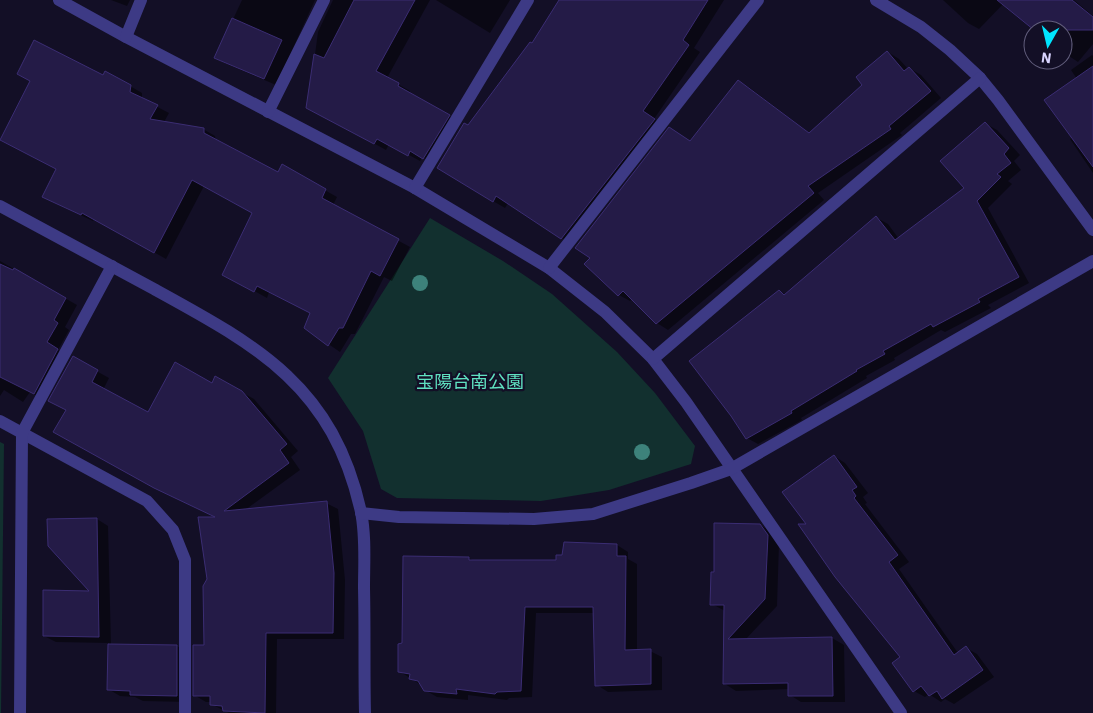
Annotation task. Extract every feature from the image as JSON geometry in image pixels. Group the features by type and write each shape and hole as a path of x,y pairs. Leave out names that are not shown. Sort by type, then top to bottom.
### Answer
{"street":[{"path":"59,0 415,188 550,268 605,312 653,359 686,402 901,713"},
{"path":"126,37 141,0"},
{"path":"268,112 324,0"},
{"path":"415,188 528,0"},
{"path":"550,268 758,0"},
{"path":"876,0 921,27 950,50 980,78 1093,230"},
{"path":"653,359 980,78"},
{"path":"0,206 222,326 284,372 303,391 328,424 344,457 361,513 364,546 365,713"},
{"path":"361,513 398,517 534,519 593,514 731,469 1093,261"},
{"path":"20,713 22,433 112,266"},
{"path":"0,421 147,501 173,530 185,560 185,713"}],"green space":[{"name":"宝陽台南公園","path":"430,218 503,261 552,294 617,352 655,393 695,446 691,464 609,490 541,501 397,498 381,489 363,431 328,378"},
{"path":"0,442 4,444 1,713 0,713"}],"building":[{"path":"354,0 415,0 376,71 399,83 398,86 450,115 423,159 410,151 408,156 377,139 374,144 306,108 314,54 324,58"},
{"path":"559,0 708,0 683,40 689,45 643,111 655,119 561,239 496,196 493,202 437,168 464,123 468,125 530,42 532,43"},
{"path":"997,0 1072,0 1093,17 1093,30 1073,30 1073,20 1023,21"},
{"path":"232,18 282,40 264,79 214,58"},
{"path":"34,40 103,75 105,71 131,85 130,92 158,105 150,119 204,128 204,133 278,172 282,164 326,189 322,198 399,239 380,276 371,271 343,328 339,328 328,346 304,328 310,313 257,286 254,292 222,275 252,213 192,180 154,253 82,213 81,215 42,197 56,169 0,140 30,81 17,74"},
{"path":"887,51 904,71 909,67 931,91 889,126 891,129 808,186 814,193 656,324 623,291 618,296 584,264 590,258 575,248 669,127 690,141 738,80 809,133 862,85 856,77"},
{"path":"1093,66 1093,167 1044,100"},
{"path":"985,122 1009,148 1004,154 1011,163 997,174 1001,177 977,201 1019,277 978,299 980,302 933,327 931,324 883,351 885,354 791,411 792,413 746,439 689,361 779,290 784,295 876,216 895,240 964,188 940,161"},
{"path":"0,264 13,270 14,268 66,298 54,320 58,323 47,342 58,349 34,394 0,377"},
{"path":"73,356 98,370 92,382 148,412 175,362 212,383 215,376 242,391 287,444 280,450 289,463 224,511 327,501 334,573 333,633 266,633 265,713 223,711 222,706 210,705 210,696 193,696 193,645 204,645 203,586 207,579 198,517 215,517 154,488 53,432 66,410 48,401"},
{"path":"834,455 857,487 852,490 856,496 854,498 898,555 889,562 954,655 966,646 983,670 942,699 937,691 929,696 921,686 913,692 892,663 900,657 835,577 798,524 806,524 782,492"},
{"path":"97,518 99,637 43,636 43,590 89,591 48,546 47,519"},
{"path":"714,523 760,524 768,535 765,599 728,639 832,637 833,696 788,696 788,683 723,684 724,605 710,605 711,572 714,572"},
{"path":"564,542 617,544 617,556 626,556 625,650 651,649 651,684 595,686 593,607 525,607 521,691 497,692 495,694 456,689 457,694 424,691 418,681 409,679 410,674 398,672 398,644 402,643 403,556 469,557 469,560 556,560 556,555 562,555"},
{"path":"108,644 177,645 177,696 130,695 130,691 107,690"}]}
